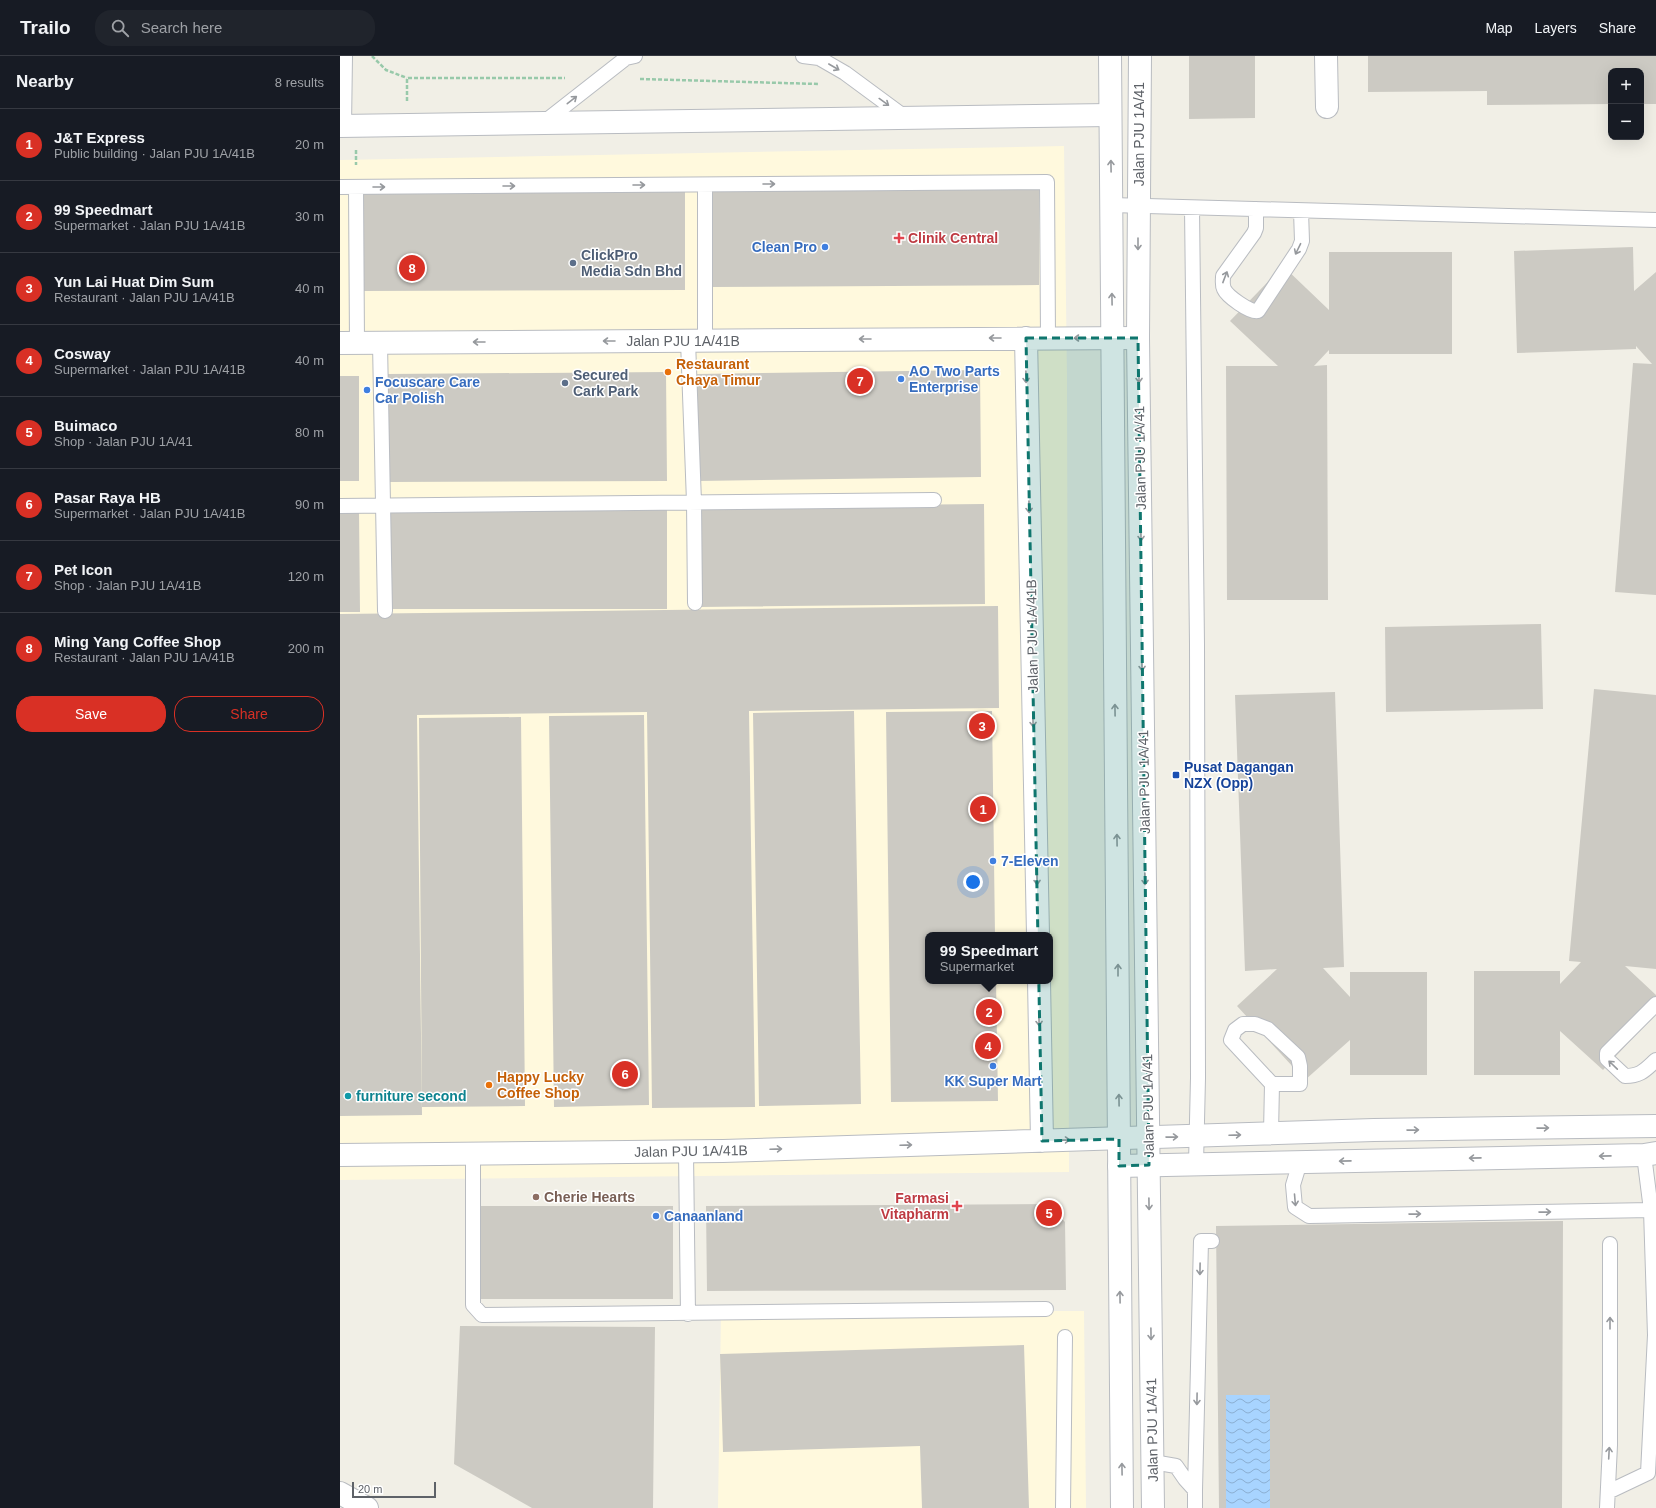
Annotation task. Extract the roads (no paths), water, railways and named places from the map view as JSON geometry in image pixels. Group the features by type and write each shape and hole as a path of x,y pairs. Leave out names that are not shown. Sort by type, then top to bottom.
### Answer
{"street":[{"path":"342,56 345,126 1110,115"},
{"name":"Jalan PJU 1A/41","path":"1110,56 1122,1508"},
{"name":"Jalan PJU 1A/41","path":"1140,56 1138,338 1153,1508"},
{"path":"1326,56 1327,107"},
{"name":"Jalan PJU 1A/41B","path":"1026,338 1038,932"},
{"name":"Jalan PJU 1A/41B","path":"348,343 1138,338"},
{"path":"1039,984 1042,1141"},
{"name":"Jalan PJU 1A/41B","path":"340,1155 686,1152 1374,1130 1656,1126"},
{"path":"1119,1166 1650,1154"},
{"path":"340,1493 367,1508"}],"lane":[{"path":"543,123 626,58 635,56"},
{"path":"803,56 819,58 845,73 907,118"},
{"path":"340,187 1047,182 1048,338"},
{"path":"695,603 694,502 696,341 705,184"},
{"path":"348,343 356,187"},
{"path":"1111,205 1656,220"},
{"path":"1192,208 1197,644 1198,1078 1196,1164"},
{"path":"1256,209 1256,228 1254,233 1223,276 1222,283 1224,290 1247,309 1253,312 1258,311 1299,249 1302,241 1301,210"},
{"path":"380,343 385,611"},
{"path":"340,506 934,500"},
{"path":"1656,1004 1607,1053 1607,1059 1625,1076 1636,1076 1656,1060"},
{"path":"1272,1084 1300,1084 1300,1066 1298,1057 1268,1029 1255,1024 1243,1024 1236,1030 1231,1040 1272,1084 1272,1134"},
{"path":"686,1152 688,1314"},
{"path":"473,1154 473,1305 482,1315 1046,1309"},
{"path":"1608,1492 1648,1473 1655,1335 1650,1154"},
{"path":"1300,1162 1293,1185 1295,1207 1309,1216 1651,1210"},
{"path":"1195,1508 1201,1241 1212,1241"},
{"path":"1607,1508 1610,1437 1610,1244"},
{"path":"1064,1508 1065,1337"},
{"path":"1153,1462 1176,1466 1184,1479 1195,1490"}],"water":[{"path":"1226,1395 1270,1395 1270,1508 1226,1508"}],"place":[{"name":"Clinik Central","path":"899,238"},
{"name":"Clean Pro","path":"825,247"},
{"name":"ClickPro Media Sdn Bhd","path":"573,263"},
{"name":"Ming Yang Coffee Shop","path":"412,268"},
{"name":"Restaurant Chaya Timur","path":"668,372"},
{"name":"AO Two Parts Enterprise","path":"901,379"},
{"name":"Pet Icon","path":"860,381"},
{"name":"Secured Cark Park","path":"565,383"},
{"name":"Focuscare Care Car Polish","path":"367,390"},
{"name":"Yun Lai Huat Dim Sum","path":"982,726"},
{"name":"Pusat Dagangan NZX (Opp)","path":"1176,775"},
{"name":"J&T Express","path":"983,809"},
{"name":"7-Eleven","path":"993,861"},
{"name":"99 Speedmart","path":"989,1012"},
{"name":"Cosway","path":"988,1046"},
{"name":"KK Super Mart","path":"993,1066"},
{"name":"Pasar Raya HB","path":"625,1074"},
{"name":"Happy Lucky Coffee Shop","path":"489,1085"},
{"name":"furniture second","path":"348,1096"},
{"name":"Cherie Hearts","path":"536,1197"},
{"name":"Farmasi Vitapharm","path":"957,1206"},
{"name":"Buimaco","path":"1049,1213"},
{"name":"Canaanland","path":"656,1216"}]}
